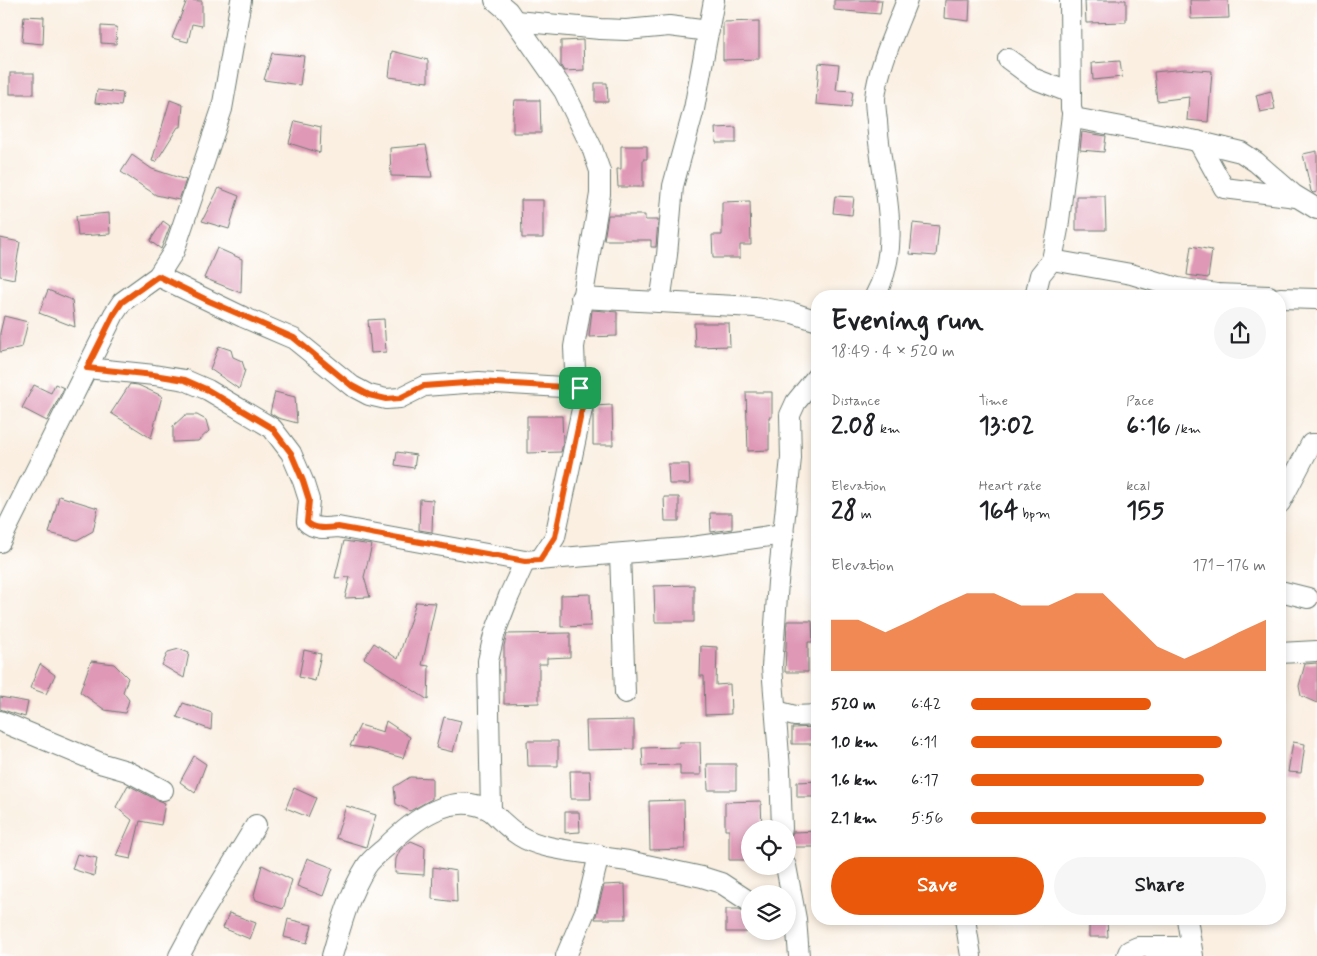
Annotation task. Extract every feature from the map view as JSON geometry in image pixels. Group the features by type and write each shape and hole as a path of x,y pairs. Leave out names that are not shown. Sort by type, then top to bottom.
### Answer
{"street":[{"path":"0,542 114,314 122,302 158,276 174,251 222,109 241,0"},
{"path":"660,302 667,255 673,186 694,109 714,0"},
{"path":"878,290 886,271 891,228 878,135 875,98 880,74 907,0"},
{"path":"1036,290 1040,275 1052,260 1059,221 1072,114 1070,0"},
{"path":"506,8 600,30 626,30 669,26 709,31"},
{"path":"491,810 488,661 494,635 509,596 533,560 555,537 560,518 582,409 580,388 575,370 574,347 600,194 600,171 592,148 564,92 506,8"},
{"path":"1008,59 1035,79 1071,92"},
{"path":"1072,114 1077,119 1198,141 1240,152 1256,162 1298,198 1317,209"},
{"path":"1198,141 1224,188 1298,198"},
{"path":"1052,260 1132,274 1191,290"},
{"path":"158,276 226,309 294,338 352,386 369,395 386,399 400,398 424,386 479,382 580,388"},
{"path":"582,298 755,307 792,312 811,319"},
{"path":"1286,298 1317,299"},
{"path":"87,368 185,380 208,390 272,428 291,453 303,481 309,500 307,522 311,526 320,528 338,527 533,560 685,548 784,534"},
{"path":"782,820 772,667 778,582 791,458 790,415 796,402 811,384"},
{"path":"1286,492 1311,444 1317,444"},
{"path":"620,554 625,694"},
{"path":"1286,593 1308,598"},
{"path":"1286,653 1317,651"},
{"path":"776,711 795,716 811,715"},
{"path":"0,720 103,764 127,772 163,790"},
{"path":"332,956 342,920 354,888 367,865 401,832 436,810 453,804 474,803 491,810 508,828 522,838 546,846 600,855 600,857 702,877 721,883 741,896"},
{"path":"179,956 200,917 256,825"},
{"path":"566,956 586,909 600,855"},
{"path":"966,925 970,956"},
{"path":"1127,956 1129,951 1138,947 1192,951 1189,925"},
{"path":"796,940 799,956"}],"building":[{"path":"187,0 202,1 202,26 192,24 188,42 172,38"},
{"path":"834,0 882,0 880,14 834,10"},
{"path":"945,0 970,0 969,21 944,18"},
{"path":"1085,0 1126,0 1126,22 1086,23"},
{"path":"1190,0 1228,0 1229,18 1191,19"},
{"path":"24,16 44,17 43,44 22,42"},
{"path":"759,21 759,59 723,60 723,22"},
{"path":"101,26 117,27 116,44 101,43"},
{"path":"583,40 584,70 564,71 561,66 561,41"},
{"path":"392,51 428,60 428,82 389,77"},
{"path":"272,53 304,56 300,85 264,80"},
{"path":"1120,61 1122,77 1093,80 1092,63"},
{"path":"819,63 839,65 836,90 853,91 851,107 816,104"},
{"path":"1185,69 1212,71 1208,122 1187,120 1189,97 1157,101 1154,72"},
{"path":"10,73 34,73 34,94 10,94"},
{"path":"595,83 607,83 608,102 595,102"},
{"path":"97,90 123,93 121,106 95,103"},
{"path":"1271,91 1275,109 1260,112 1256,95"},
{"path":"170,100 183,105 181,127 178,127 156,162 152,161"},
{"path":"515,100 540,100 541,133 513,133"},
{"path":"295,121 321,127 320,153 289,143"},
{"path":"736,127 736,143 716,143 715,128"},
{"path":"1082,132 1106,136 1104,152 1080,150"},
{"path":"426,145 432,177 391,176 390,148"},
{"path":"621,146 647,146 647,159 643,159 643,187 618,187 617,169 621,169"},
{"path":"1317,151 1317,192 1313,193 1303,154"},
{"path":"132,155 152,169 186,180 179,200 156,195 121,172"},
{"path":"219,188 239,196 229,229 202,221"},
{"path":"835,196 854,197 852,215 833,213"},
{"path":"1076,196 1105,196 1106,230 1076,230"},
{"path":"521,200 543,200 543,238 522,238"},
{"path":"750,201 751,245 740,245 740,258 713,258 712,235 722,235 722,202"},
{"path":"109,213 110,234 78,236 76,216"},
{"path":"608,215 645,215 645,220 658,220 656,247 651,247 651,240 604,240"},
{"path":"163,221 170,226 161,249 150,241"},
{"path":"913,223 939,226 936,256 910,254"},
{"path":"0,238 20,242 14,279 0,276"},
{"path":"1191,246 1212,250 1208,278 1187,275"},
{"path":"217,248 242,259 241,293 204,278"},
{"path":"48,290 72,300 75,327 39,313"},
{"path":"592,310 617,312 617,336 589,337"},
{"path":"4,316 28,322 22,347 0,352 0,333"},
{"path":"384,319 386,352 371,353 368,320"},
{"path":"694,323 729,323 730,346 695,347"},
{"path":"219,346 231,350 233,357 242,361 245,370 239,389 210,369"},
{"path":"55,384 64,388 47,421 22,408 34,385 51,393"},
{"path":"130,384 138,385 162,396 151,438 111,413"},
{"path":"275,392 295,397 297,423 278,418 270,413"},
{"path":"746,392 772,392 772,417 769,417 769,450 748,451"},
{"path":"612,405 613,445 593,445 593,406"},
{"path":"185,415 197,415 206,420 209,431 198,441 173,442 173,426"},
{"path":"527,416 562,416 563,444 561,452 527,453"},
{"path":"397,452 416,455 414,468 395,465"},
{"path":"668,464 689,464 690,484 669,484"},
{"path":"59,496 98,508 93,531 77,540 49,533"},
{"path":"664,497 679,497 679,521 665,521"},
{"path":"420,499 433,500 432,532 419,530"},
{"path":"710,513 732,513 732,529 711,532"},
{"path":"344,541 372,545 364,577 370,597 345,598 350,577 335,578"},
{"path":"694,585 694,622 655,622 654,586"},
{"path":"590,594 591,626 561,627 561,595"},
{"path":"416,602 436,603 422,665 429,666 428,700 364,658 374,643 398,659"},
{"path":"787,621 811,621 811,642 808,642 808,672 785,672"},
{"path":"570,633 570,657 547,658 547,664 539,664 539,703 504,704 504,646 507,634"},
{"path":"701,646 717,647 716,685 730,684 731,714 705,715 704,676 700,676"},
{"path":"179,649 189,653 184,678 162,665 168,652"},
{"path":"304,650 321,654 315,681 299,677"},
{"path":"91,661 114,664 128,678 123,692 129,700 125,713 105,710 80,692"},
{"path":"1317,663 1317,703 1301,696 1299,686 1305,664"},
{"path":"40,664 55,675 46,694 30,688"},
{"path":"0,697 28,702 25,717 0,709"},
{"path":"183,703 212,713 211,730 177,717"},
{"path":"444,717 461,721 453,752 436,748"},
{"path":"634,720 634,749 587,750 586,721"},
{"path":"386,721 410,737 403,758 350,746 360,725 383,732"},
{"path":"811,727 811,744 792,744 792,728"},
{"path":"527,741 558,741 558,766 528,766"},
{"path":"679,742 700,742 701,775 680,775 680,765 643,766 642,748 680,747"},
{"path":"1293,742 1305,744 1301,773 1288,772"},
{"path":"194,756 206,764 195,793 180,782"},
{"path":"707,764 736,764 736,790 708,790"},
{"path":"570,771 590,771 591,799 571,799"},
{"path":"410,777 432,778 432,799 410,811 396,804 394,787"},
{"path":"811,781 811,797 797,797 797,782"},
{"path":"128,785 165,803 161,825 140,821 131,859 116,856 132,820 116,807"},
{"path":"294,788 316,798 308,817 286,808"},
{"path":"684,800 685,849 650,850 649,801"},
{"path":"761,801 762,820 741,820 741,860 729,860 729,830 725,830 725,802"},
{"path":"346,806 376,815 366,847 336,838"},
{"path":"565,812 579,812 580,832 565,833"},
{"path":"811,831 811,847 796,847 796,832"},
{"path":"411,841 425,847 424,875 395,873 396,859 400,850"},
{"path":"77,854 97,858 94,876 72,869"},
{"path":"307,858 333,868 323,896 297,886"},
{"path":"262,865 292,880 283,909 256,900 254,895"},
{"path":"433,867 456,871 457,902 432,899"},
{"path":"625,884 626,919 595,919 604,885"},
{"path":"726,909 741,910 741,932 726,932"},
{"path":"229,913 256,923 250,939 223,928"},
{"path":"288,919 312,925 307,943 284,937"},
{"path":"1089,925 1107,925 1108,937 1089,937"}],"route":[{"path":"158,276 243,317 294,338 352,386 369,395 386,399 400,398 424,386 479,382 580,388 582,409 555,537 540,560 525,561 338,527 320,528 311,526 307,522 306,516 309,510 309,500 303,481 291,453 272,428 208,390 185,380 87,368 122,302 158,276"}]}
